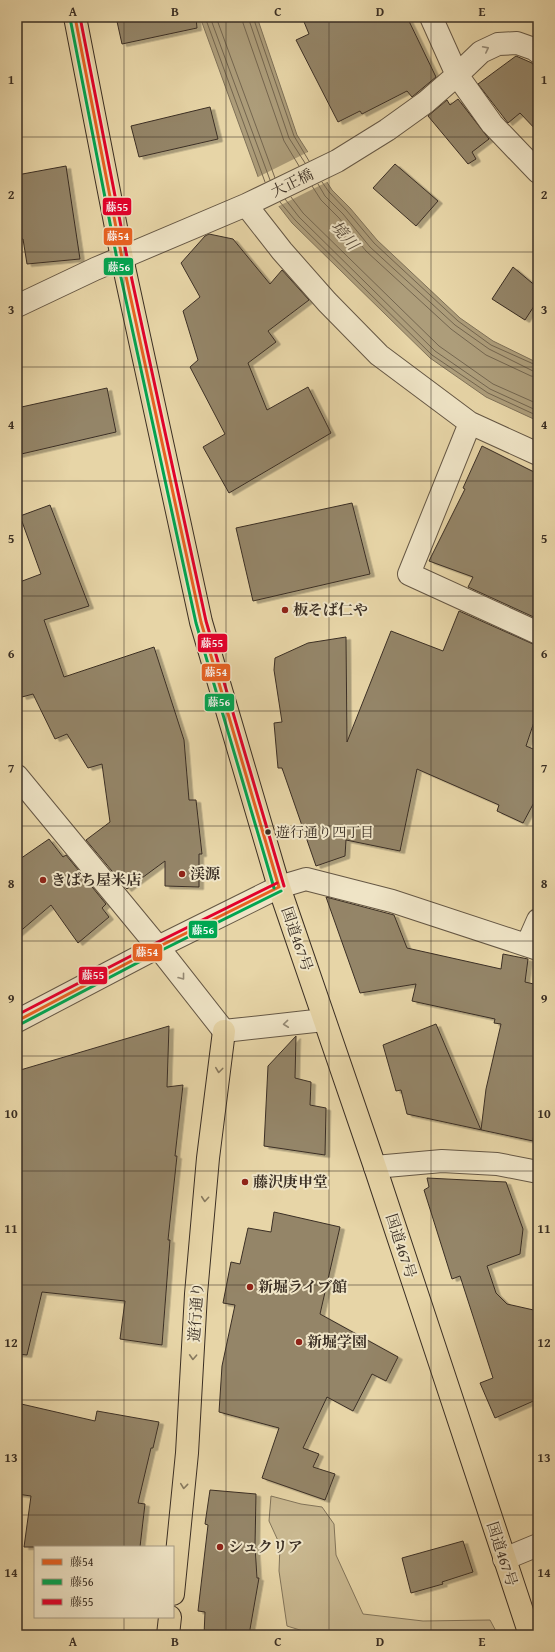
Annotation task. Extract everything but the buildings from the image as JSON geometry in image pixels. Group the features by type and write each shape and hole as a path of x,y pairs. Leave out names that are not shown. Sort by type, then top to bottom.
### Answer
{"main road":[{"name":"国道467号","path":"75,17 122,258 201,622 279,886 375,1167 530,1635"},
{"name":"遊行通り","path":"174,1584 187,1453 196,1294 208,1165 224,1031"},
{"path":"168,1635 170,1618"}],"street":[{"path":"431,17 457,75 492,124 538,172"},
{"name":"大正橋","path":"17,306 122,258 246,205 337,161 387,130 426,102 481,52 498,44 516,42 538,52"},
{"path":"246,205 282,251 327,302 379,355 470,423 538,454"},
{"path":"470,423 409,574 538,633"},
{"path":"17,776 158,947 224,1031 324,1020"},
{"path":"17,1021 279,886 306,879 392,901 532,947 538,920"},
{"path":"375,1167 442,1161 497,1164 538,1172"},
{"path":"504,1559 538,1545"}],"shaded area":[{"path":"271,1496 301,1504 322,1507 334,1524 336,1555 363,1614 423,1621 490,1620 498,1635 316,1635 287,1626 279,1571 280,1545 269,1521"}],"water":[{"name":"境川","path":"200,17 257,17 297,135 332,190 350,208 377,240 460,318 493,341 538,363 538,421 486,397 430,358 292,223 260,182"}],"pier":[{"path":"310,151 329,181 277,207 258,183 256,178"}],"transit line":[{"name":"藤54","path":"75,17 122,258 201,622 279,887"},
{"name":"藤55","path":"80,17 127,257 206,621 284,886"},
{"name":"藤56","path":"70,18 117,259 196,623 274,888"},
{"name":"藤55","path":"17,1015 156,943 277,883"},
{"name":"藤54","path":"17,1021 158,947 279,887"},
{"name":"藤56","path":"19,1025 160,951 281,891"}],"place":[{"name":"板そば仁や","path":"285,610"},
{"name":"遊行通り四丁目","path":"268,832"},
{"name":"渓源","path":"182,874"},
{"name":"きばち屋米店","path":"43,880"},
{"name":"藤沢庚申堂","path":"245,1182"},
{"name":"新堀ライブ館","path":"250,1287"},
{"name":"新堀学園","path":"299,1342"},
{"name":"シュクリア","path":"220,1547"}]}
